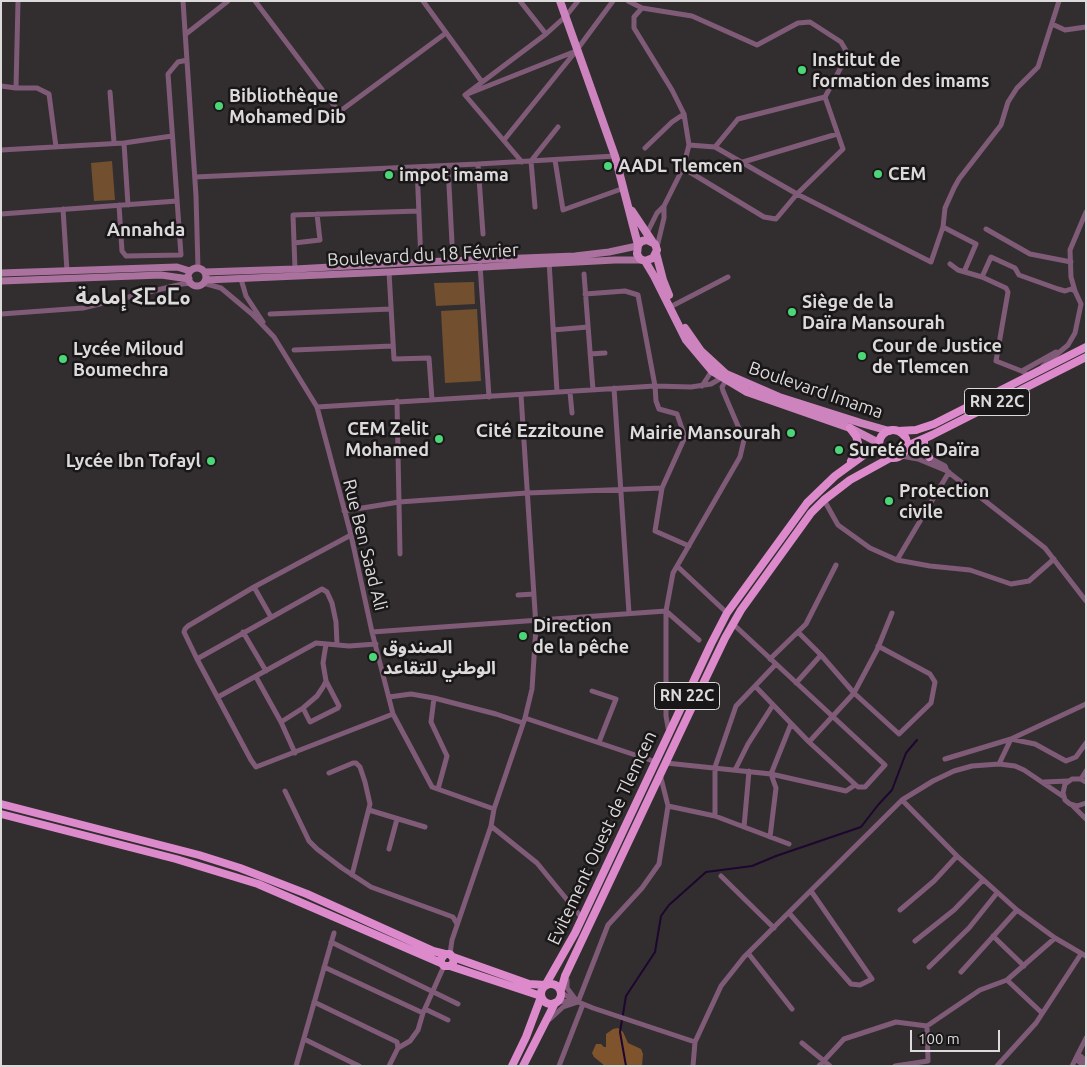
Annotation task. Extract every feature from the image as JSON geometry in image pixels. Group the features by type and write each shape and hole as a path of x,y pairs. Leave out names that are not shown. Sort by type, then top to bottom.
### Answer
{"highway":[{"name":"RN 22C","path":"894,431 916,430 934,424 1025,373 1039,370 1086,347"},
{"name":"RN 22C","path":"905,451 924,439 1086,358"},
{"path":"846,467 855,455 858,447 858,439 850,428"},
{"path":"894,431 903,434 906,440 905,451 890,458 883,455 879,444 882,435 894,431"},
{"path":"924,439 924,449 929,457"},
{"name":"Evitement Ouest de Tlemcen","path":"512,1066 526,1037 541,996 541,990 582,918 727,613 802,510 824,485 879,444"},
{"name":"Evitement Ouest de Tlemcen","path":"524,1062 560,998 562,981 733,624 810,513 850,480 890,458"},
{"path":"1,804 180,850 240,868 307,894 433,951 529,984 556,985 561,991"},
{"path":"1,814 184,862 250,882 445,965 541,996 548,1004 556,1003"},
{"path":"445,965 441,959 449,955"},
{"path":"445,965 454,961 449,955"}],"main road":[{"path":"560,1 576,51 615,156 627,203 643,241"},
{"path":"627,203 643,241"},
{"name":"Boulevard Imama","path":"714,368 695,343 674,305 663,280 657,252 643,241 637,254 644,260 659,284 686,340 714,368 725,378 747,392 850,428 879,444"},
{"name":"Boulevard du 18 Février","path":"548,260 608,252 643,241"},
{"path":"644,260 653,258 657,252"},
{"name":"Boulevard du 18 Février","path":"205,278 241,279 389,272 480,263 548,260 644,260"},
{"name":"Boulevard du 18 Février","path":"205,278 421,262 480,263"},
{"path":"1,272 177,267 199,286 205,278 198,268 190,278"},
{"path":"1,281 161,275 190,278"},
{"name":"Boulevard Imama","path":"725,378 861,424 894,431"}],"street":[{"path":"16,88 18,1"},
{"path":"183,1 195,177 198,268"},
{"path":"186,34 228,1"},
{"path":"255,1 339,112 446,33"},
{"path":"423,1 482,82"},
{"path":"520,1 546,34"},
{"path":"466,95 546,34 566,16 578,1"},
{"path":"504,140 576,51 613,1"},
{"path":"628,1 642,8 692,16 757,46 798,23 810,22 841,42 848,54 825,97 843,149 797,194 776,219 764,217 683,168"},
{"path":"690,145 716,147 797,194 931,262 943,227 946,208 954,188 1001,126 1008,102 1017,88 1038,67 1059,1"},
{"path":"642,8 634,17 634,28 672,90 684,114 690,145 683,168 664,206 657,213 643,241"},
{"path":"1052,24 1066,30 1086,27"},
{"path":"466,95 576,51"},
{"path":"119,205 122,251 126,256 181,254 168,74 178,62 187,60"},
{"path":"1,86 37,88 49,94 56,147"},
{"path":"110,92 114,143"},
{"path":"466,95 522,162"},
{"path":"716,147 738,119 825,97"},
{"path":"645,148 672,122 684,114"},
{"path":"535,207 530,161 558,127"},
{"path":"743,162 837,134"},
{"path":"1,150 124,143 172,136"},
{"path":"124,143 128,205"},
{"path":"195,177 448,166 615,156"},
{"path":"555,160 563,210 624,188"},
{"path":"478,164 483,234"},
{"path":"448,166 452,243"},
{"path":"417,167 421,262"},
{"path":"1,214 177,201"},
{"path":"657,252 664,218 664,206"},
{"path":"63,209 67,271"},
{"path":"295,270 293,215 419,212"},
{"path":"1039,370 1064,347 1075,333 1081,304 1071,277 1070,250 1086,212"},
{"path":"294,243 320,240 317,214"},
{"path":"943,227 976,244 964,272"},
{"path":"986,229 1030,254 1071,262"},
{"path":"982,277 991,257 1015,268 1018,275 1058,289 1065,291 1071,289 1075,292"},
{"path":"548,260 557,392"},
{"path":"480,263 489,397"},
{"path":"950,264 958,270 982,277 1006,288 1008,292 996,361 1025,373 1064,347"},
{"path":"389,272 394,359 429,358 432,400"},
{"path":"584,274 593,390"},
{"path":"674,305 728,277"},
{"path":"1,314 83,308 182,284 190,278"},
{"name":"Rue Ben Saad Ali","path":"205,278 221,288 252,314 274,337 317,408 351,535 372,632 390,696 393,714 432,787 438,789"},
{"path":"241,279 246,296 274,337"},
{"path":"585,294 625,291 638,295 655,386 656,401 659,409 677,414 685,437 662,488 655,531 689,546"},
{"path":"270,314 391,309"},
{"path":"553,330 588,327"},
{"path":"294,350 393,346"},
{"path":"590,354 605,353"},
{"path":"702,386 714,368"},
{"path":"317,408 397,401 489,397 614,388 691,387 711,384 725,378"},
{"path":"669,733 666,716 666,611 673,573 740,456 744,440 723,391 722,387 725,378"},
{"path":"614,388 629,613"},
{"path":"570,392 572,413"},
{"path":"449,955 457,924 524,721 532,689 536,619 521,395"},
{"path":"397,401 400,554"},
{"path":"905,451 929,457 945,466 948,471"},
{"path":"905,451 918,459 948,471 1045,548 1086,601"},
{"path":"897,560 948,471"},
{"path":"344,510 399,502 527,493 662,488"},
{"path":"824,500 838,525 870,548 897,560 970,570 1011,584 1029,581 1054,558"},
{"path":"351,535 254,587 185,629 184,632 196,659 256,767 393,714"},
{"path":"770,659 806,624 836,565"},
{"path":"677,566 727,613"},
{"path":"254,587 271,617"},
{"path":"196,659 319,590 325,590 329,594 334,608 337,644"},
{"path":"518,595 534,594"},
{"path":"372,632 666,611 698,640"},
{"path":"809,742 854,693 878,646 892,613"},
{"path":"733,624 832,718 885,765 865,787 854,785 755,686"},
{"path":"243,632 266,671"},
{"path":"798,632 854,693 899,734 931,703 935,682 930,674 878,646"},
{"path":"218,697 316,644 376,644"},
{"path":"303,708 310,722 339,706 326,681 323,663 326,644"},
{"path":"796,682 821,655"},
{"path":"715,816 715,767 736,706 776,664"},
{"path":"256,677 295,752"},
{"path":"281,722 303,708 317,696 326,681"},
{"path":"592,692 616,699 599,742"},
{"path":"390,696 411,694 434,698 599,742 657,762"},
{"path":"434,698 430,722 447,756 438,789 494,809"},
{"path":"945,759 1011,739 1086,704"},
{"path":"735,770 748,744 773,705"},
{"path":"770,837 776,788 772,774 792,724"},
{"path":"1011,739 1035,744 1066,761 1076,757 1086,742"},
{"path":"998,764 1011,739"},
{"path":"329,773 356,763 360,767 370,804 352,875"},
{"path":"666,763 772,774 846,791 854,785"},
{"path":"693,1066 695,1042 721,986 748,953 902,800 954,771 972,766 998,764 1015,766 1043,782 1064,797 1086,819"},
{"path":"744,827 749,771"},
{"path":"1043,782 1068,781 1077,778 1083,780 1086,771"},
{"path":"559,1066 608,925 642,888 659,864 668,806 660,774"},
{"path":"1064,797 1063,788 1068,781"},
{"path":"285,791 309,841 317,849 371,887 452,917 457,924"},
{"path":"902,800 997,894 1055,938 1084,955 1036,1023 997,1066"},
{"path":"1073,806 1081,806 1086,803"},
{"path":"668,806 715,816 788,844"},
{"path":"369,810 425,827"},
{"path":"389,849 397,819"},
{"path":"490,826 537,864 582,918"},
{"path":"900,910 934,881 957,856"},
{"path":"721,876 774,928"},
{"path":"915,941 954,910 983,880"},
{"path":"789,913 851,984 860,985 872,979 811,891"},
{"path":"929,967 969,928 997,894"},
{"path":"961,972 1016,910"},
{"path":"296,1066 334,933"},
{"path":"993,936 1024,966"},
{"path":"818,1066 844,1039 896,1022 927,1026 980,990 1007,980 1055,938"},
{"path":"331,942 458,1004"},
{"path":"748,953 792,1009"},
{"path":"573,959 573,967 566,985 581,1003"},
{"path":"389,1066 398,1048 416,1034 424,1011 445,965"},
{"path":"324,967 448,1020"},
{"path":"1007,980 1042,1013"},
{"path":"561,991 593,1008 695,1042"},
{"path":"556,1003 567,1001 581,1003"},
{"path":"314,1002 404,1044"},
{"path":"524,1062 530,1056 552,1016 563,1007 581,1003"},
{"path":"927,1026 928,1061 934,1066"},
{"path":"1072,1066 1086,1038"},
{"path":"304,1039 356,1065"},
{"path":"397,1042 398,1048"},
{"path":"802,1043 830,1066"},
{"path":"1077,1056 1086,1061"},
{"path":"1077,1056 1084,1066"},
{"path":"895,1066 928,1061"}],"shaded area":[{"path":"112,161 115,200 94,201 91,163"},
{"path":"474,282 475,304 436,306 434,283"},
{"path":"477,309 481,381 445,383 441,311"},
{"path":"618,1028 623,1032 628,1043 641,1049 643,1054 642,1066 605,1066 594,1057 592,1053 596,1044 606,1047 606,1034"}],"waterway":[{"path":"626,1066 620,1032 626,996 655,952 661,916 669,905 706,872 752,866 861,827 892,790 906,753 917,740"}],"place":[{"name":"Institut de formation des imams","path":"802,70"},
{"name":"Bibliothèque Mohamed Dib","path":"219,106"},
{"name":"AADL Tlemcen","path":"608,166"},
{"name":"CEM","path":"878,174"},
{"name":"impot imama","path":"389,175"},
{"name":"Siège de la Daïra Mansourah","path":"792,312"},
{"name":"Cour de Justice de Tlemcen","path":"862,356"},
{"name":"Lycée Miloud Boumechra","path":"63,359"},
{"name":"Mairie Mansourah","path":"791,433"},
{"name":"CEM Zelit Mohamed","path":"439,439"},
{"name":"Sureté de Daïra","path":"839,450"},
{"name":"Lycée Ibn Tofayl","path":"211,461"},
{"name":"Protection civile","path":"889,501"},
{"name":"Direction de la pêche","path":"523,636"},
{"name":"الصندوق الوطني للتقاعد","path":"373,657"}],"district":[{"name":"Annahda","path":"146,230"},
{"name":"إمامة ⵉⵎⴰⵎⴰ","path":"133,297"},
{"name":"Cité Ezzitoune","path":"540,431"}]}
